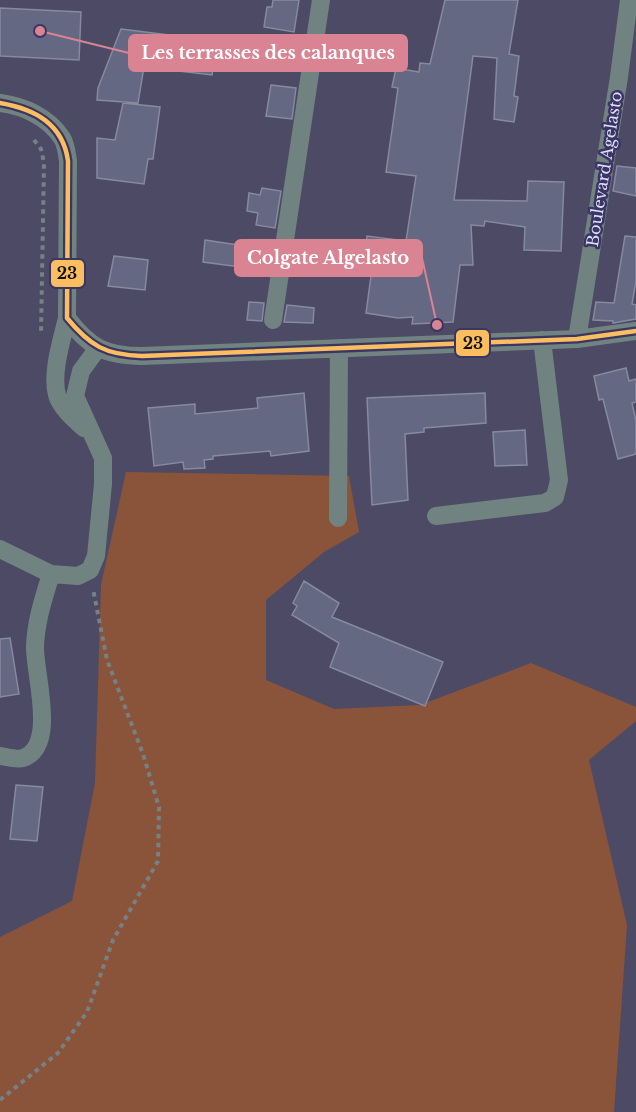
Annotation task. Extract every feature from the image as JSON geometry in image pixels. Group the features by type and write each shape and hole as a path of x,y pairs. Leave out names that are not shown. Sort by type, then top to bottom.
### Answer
{"street":[{"path":"273,320 321,0"},
{"name":"Boulevard Agelasto","path":"577,339 628,77 630,0"},
{"path":"0,103 14,105 37,115 63,140 68,161 67,318 57,364 57,395 72,417 92,436"},
{"path":"67,318 82,337 98,348 122,356 577,339 636,331"},
{"path":"436,516 545,503 555,497 559,480 542,340"},
{"path":"0,549 51,574 78,576 90,570 96,556 103,484 103,458 75,396 81,371 98,348"},
{"path":"338,518 339,348"},
{"path":"0,756 22,758 33,752 39,742 42,723 35,646 38,615 51,574"}],"path":[{"path":"31,136 41,149 44,163 41,334 43,343"},
{"path":"0,1100 58,1053 87,1012 113,940 158,861 159,807 143,754 107,660 90,570"}],"shaded area":[{"path":"126,472 349,476 359,532 324,552 266,600 266,680 334,709 420,705 531,663 636,707 636,721 589,760 627,925 614,1112 0,1112 0,937 72,901 95,783 101,585"}],"building":[{"path":"273,0 299,0 294,32 264,27 267,7 272,7"},
{"path":"445,0 518,0 509,54 519,56 514,96 518,97 514,122 494,119 497,58 473,56 454,200 527,201 528,181 564,182 561,251 524,250 525,227 485,221 484,226 471,225 473,265 460,265 453,322 412,324 413,317 398,318 366,313 373,261 364,260 367,236 406,241 416,176 386,172 398,88 392,87 396,68 419,72 420,63 430,64"},
{"path":"0,8 81,12 79,60 0,56"},
{"path":"121,29 217,41 212,75 144,67 138,103 97,100 98,88"},
{"path":"271,85 296,88 292,119 266,116"},
{"path":"123,103 160,107 153,159 148,159 144,184 97,178 97,138 115,140"},
{"path":"617,166 636,168 636,196 613,191"},
{"path":"262,188 281,191 275,228 256,225 258,213 247,211 249,193 260,195"},
{"path":"625,236 636,237 636,281 632,304 636,305 636,319 613,323 613,321 593,320 596,302 614,303"},
{"path":"205,240 251,247 248,268 203,262"},
{"path":"114,256 148,260 145,290 108,286"},
{"path":"249,302 264,303 262,321 247,320"},
{"path":"287,305 314,308 313,323 284,322"},
{"path":"626,368 629,381 636,379 636,402 632,403 636,421 636,454 618,459 603,399 599,400 594,376"},
{"path":"304,393 309,451 271,456 270,451 213,456 213,459 204,460 205,468 184,469 183,462 154,466 148,408 195,404 195,414 258,408 257,398"},
{"path":"485,393 486,423 424,428 424,432 405,434 408,500 372,505 367,398"},
{"path":"525,430 527,465 495,466 493,432"},
{"path":"304,581 339,603 332,617 443,662 425,706 330,667 339,643 292,615 297,606 293,603"},
{"path":"10,638 19,694 0,697 0,639"},
{"path":"16,785 43,787 37,841 10,839"}],"transit line":[{"name":"23","path":"0,103 25,109 45,120 54,128 65,148 68,161 67,318 83,336 109,351 142,356 577,339 636,331"}],"place":[{"name":"Les terrasses des calanques","path":"40,31"},
{"name":"Colgate Algelasto","path":"437,325"}]}
